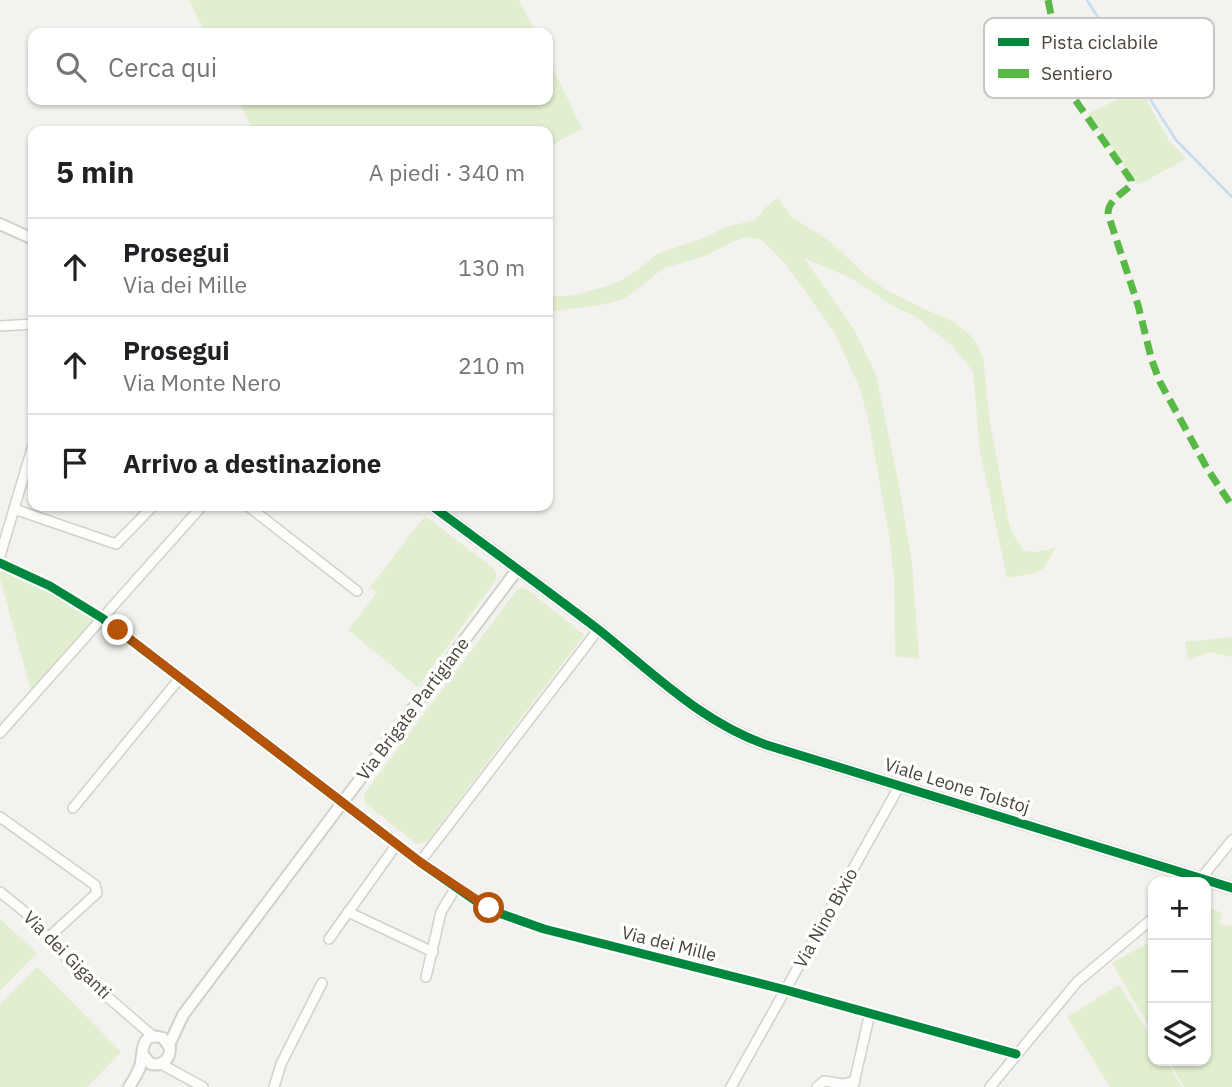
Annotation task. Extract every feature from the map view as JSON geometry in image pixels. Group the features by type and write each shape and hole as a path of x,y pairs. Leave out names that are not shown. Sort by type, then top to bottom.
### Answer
{"street":[{"path":"0,224 28,238"},
{"path":"0,326 28,324"},
{"path":"0,556 28,462"},
{"path":"14,509 116,544 148,511"},
{"path":"0,733 198,511"},
{"path":"254,511 357,591"},
{"name":"Viale Leone Tolstoj","path":"439,511 598,630 680,697 711,719 757,742 1188,877"},
{"name":"Via dei Mille","path":"0,564 51,586 102,618 420,862 489,908 527,924 786,990 1016,1054"},
{"name":"Via Brigate Partigiane","path":"129,1087 150,1042 183,1015 517,570"},
{"path":"420,862 598,630"},
{"path":"73,808 180,678"},
{"name":"Via Nino Bixio","path":"731,1087 900,785"},
{"path":"0,817 95,885 97,893 49,937"},
{"path":"1203,877 1232,840"},
{"path":"329,939 397,844"},
{"name":"Viale Leone Tolstoj","path":"1211,883 1232,888"},
{"path":"426,977 441,912 456,887"},
{"name":"Via dei Giganti","path":"0,892 20,907 57,948 132,1020 150,1042"},
{"path":"348,912 433,952"},
{"path":"990,1087 1084,975 1148,922"},
{"path":"274,1087 281,1064 322,983"},
{"path":"817,1087 824,1081 854,1084 870,1013"},
{"name":"Via Brigate Partigiane","path":"129,1087 157,1064 170,1049 183,1015"},
{"path":"187,1078 175,1064 170,1049 150,1042 147,1062 157,1064 203,1087"}],"green space":[{"path":"189,0 519,0 533,28 203,28"},
{"path":"553,68 582,129 553,144 553,126 251,126 240,105 553,105"},
{"path":"1120,98 1145,98 1169,141 1186,159 1138,185 1088,114"},
{"path":"778,198 792,217 831,242 865,275 886,290 951,320 976,342 983,358 990,423 1012,533 1024,551 1056,548 1043,569 1036,573 1007,578 980,451 973,371 951,345 915,316 893,306 855,280 804,258 854,329 876,375 912,562 919,659 895,656 894,580 890,541 868,418 859,386 834,332 787,266 766,244 759,239 746,237 705,256 664,268 624,299 553,311 553,297 575,295 614,284 659,253 704,238 726,227 755,220"},
{"path":"425,516 493,568 497,575 418,687 348,630 377,592 370,587"},
{"path":"0,570 49,592 94,619 31,690 0,579"},
{"path":"521,588 528,590 584,635 428,841 417,844 365,803 364,794"},
{"path":"1232,637 1232,657 1210,652 1188,660 1185,642"},
{"path":"1211,908 1222,913 1219,924 1232,926 1232,1087 1184,1087 1172,1066 1211,1066"},
{"path":"0,919 37,953 0,991"},
{"path":"1148,943 1148,1025 1112,963"},
{"path":"37,967 121,1052 87,1087 0,1087 0,1005"},
{"path":"1119,985 1148,1032 1148,1066 1169,1066 1182,1087 1110,1087 1067,1017"}],"waterway":[{"path":"1087,0 1098,18"},
{"path":"1149,98 1176,140 1232,197"}],"marked path":[{"path":"1048,0 1052,18"},
{"path":"1074,98 1131,180 1131,185 1110,205 1108,214 1138,305 1152,361 1160,382 1208,470 1232,506"}],"cycle path":[{"path":"439,511 599,630 680,696 723,725 746,736 770,746 1232,888"},
{"path":"0,563 50,586 102,618 420,862 476,901 499,913 544,929 786,990 1016,1054"}],"route":[{"path":"118,630 420,862 489,908"}]}
